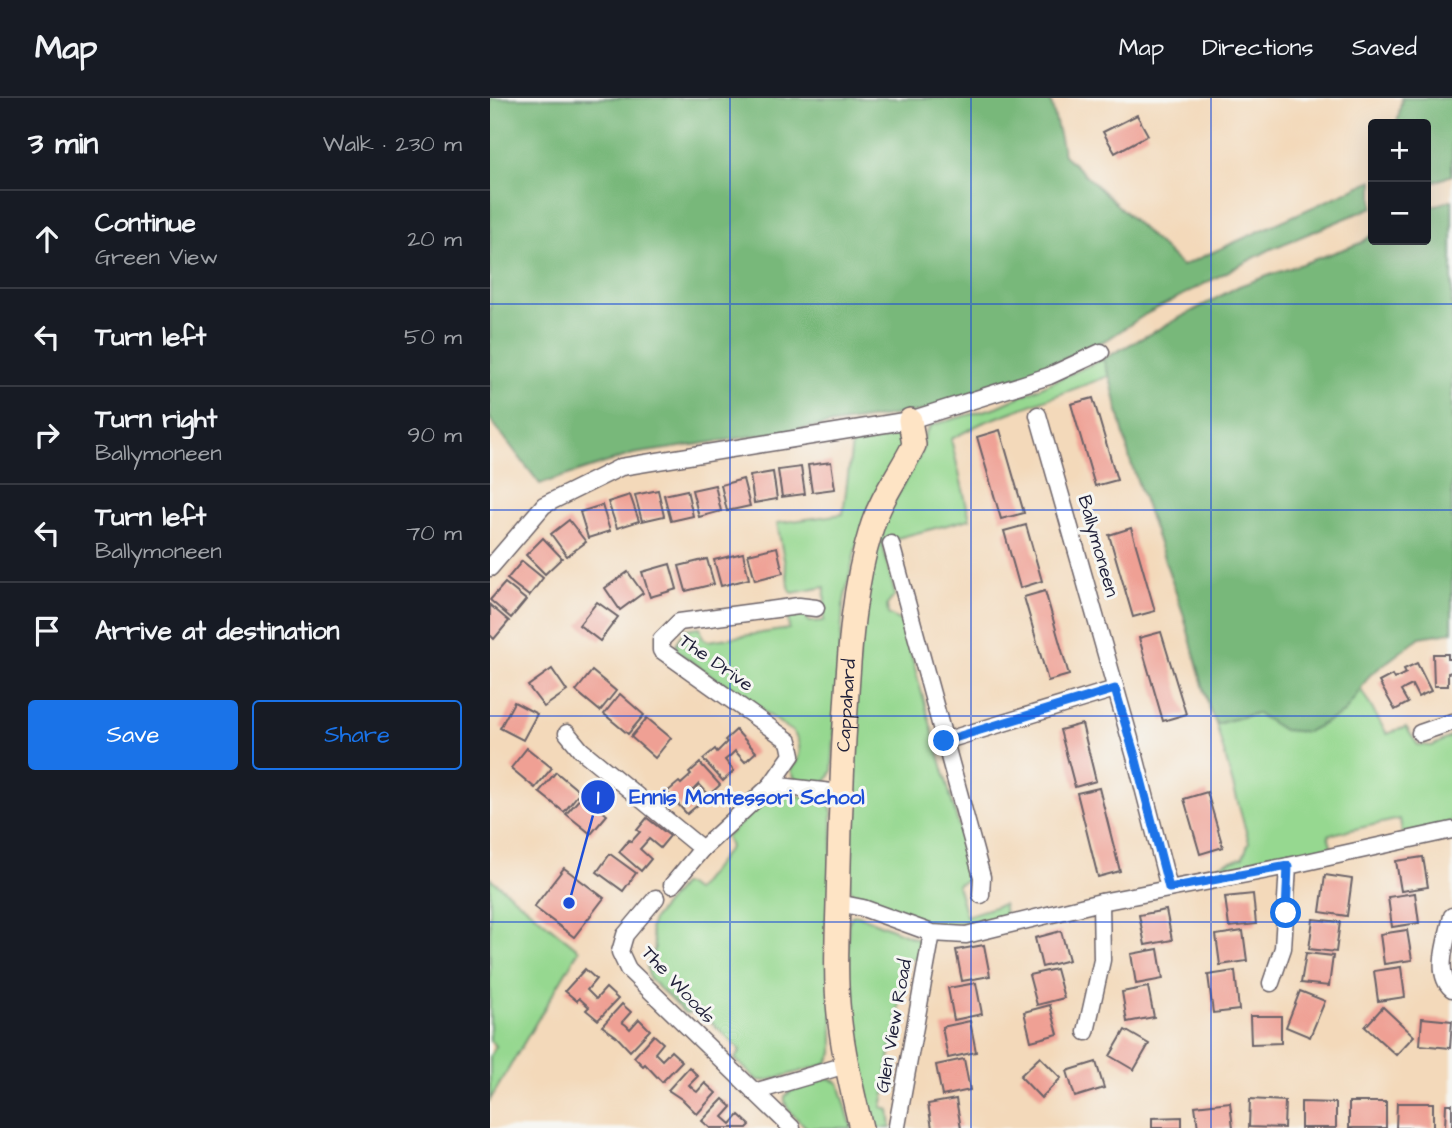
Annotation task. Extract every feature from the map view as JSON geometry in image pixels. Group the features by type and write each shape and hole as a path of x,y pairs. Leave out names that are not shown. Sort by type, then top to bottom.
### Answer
{"main road":[{"name":"Cappahard","path":"861,1128 846,1065 839,1012 836,952 840,793 853,606 872,526 888,489 914,445 909,419"}],"street":[{"path":"490,568 544,505 621,467 909,419 1049,376 1101,352"},
{"name":"Ballymoneen","path":"1038,415 1136,760 1169,888"},
{"path":"891,544 982,877 981,895"},
{"name":"The Drive","path":"771,785 792,755 789,741 661,650 661,640 679,622 696,618 799,606 816,608"},
{"path":"944,741 1115,689"},
{"path":"1420,733 1452,722"},
{"path":"567,733 581,750 702,849"},
{"path":"672,885 702,849 771,785 840,793"},
{"path":"838,903 863,908 932,933 966,935 1101,902 1288,866 1452,830"},
{"path":"1271,983 1283,947 1288,866"},
{"name":"The Woods","path":"656,898 625,935 621,952 628,969 792,1128"},
{"path":"1086,1032 1102,960 1101,902"},
{"path":"1452,916 1442,971 1446,984 1452,989"},
{"name":"Glen View Road","path":"897,1126 932,933"},
{"path":"754,1092 846,1065"}],"green space":[{"path":"490,98 1050,98 1064,155 1182,266 1368,182 1368,209 1271,249 1146,314 1108,339 987,394 942,408 633,454 540,484 490,419"},
{"path":"1402,98 1452,98 1452,175 1431,183 1431,119 1398,119"},
{"path":"1452,200 1452,632 1420,637 1370,675 1344,713 1307,732 1283,730 1256,713 1216,724 1183,613 1130,460 1103,359 1239,286 1361,243 1368,238 1368,245 1431,245 1431,206"},
{"path":"1103,359 1109,376 982,423 951,439 970,519 882,542 895,595 887,605 888,614 902,622 973,877 957,885 966,916 1003,904 1006,918 935,925 904,919 855,896 849,888 850,750 865,580 889,510 922,451 925,433 932,425 997,407"},
{"path":"894,432 900,438 903,449 856,547 843,606 832,771 827,781 816,784 800,782 791,770 800,751 793,732 677,651 676,644 686,629 700,627 703,638 708,641 789,629 788,618 791,613 804,613 809,622 824,621 825,587 793,593 790,591 777,523 843,514 852,444 886,439"},
{"path":"1360,688 1387,734 1406,727 1418,745 1432,746 1452,736 1452,822 1402,833 1400,819 1328,835 1332,849 1192,877 1193,874 1243,857 1249,842 1216,724 1257,713 1283,730 1344,713"},
{"path":"772,794 819,798 829,802 832,812 833,1053 827,1064 766,1081 757,1080 735,1059 740,1050 697,1008 691,1013 685,1013 649,978 647,965 655,948 650,928 654,918 681,885 687,885 695,891 730,847 726,837"},
{"path":"490,878 579,950 490,1100 490,1056 496,1046 490,1041"},
{"path":"858,915 921,941 919,959 907,959 897,1018 903,1019 897,1047 891,1047 886,1079 897,1080 897,1089 885,1093 882,1107 889,1110 891,1128 870,1128 848,1014 848,923 852,916"},
{"path":"829,1078 839,1083 852,1128 807,1128 786,1106 785,1096 791,1091"}],"building":[{"path":"1137,115 1148,135 1115,153 1103,132"},
{"path":"1093,398 1117,480 1095,486 1071,404"},
{"path":"1000,430 1024,513 1001,519 977,437"},
{"path":"831,462 835,489 812,492 808,465"},
{"path":"801,467 805,494 782,497 778,470"},
{"path":"773,472 777,499 754,503 750,476"},
{"path":"743,479 750,506 727,511 721,485"},
{"path":"715,485 721,511 699,517 692,490"},
{"path":"658,490 664,516 642,521 635,495"},
{"path":"687,490 693,516 671,521 664,495"},
{"path":"630,495 639,521 617,528 608,502"},
{"path":"602,505 610,531 588,538 580,512"},
{"path":"569,520 586,542 567,556 551,534"},
{"path":"1026,525 1042,581 1020,588 1004,531"},
{"path":"1131,528 1155,611 1133,617 1109,535"},
{"path":"543,538 562,558 545,574 526,555"},
{"path":"777,547 783,573 755,580 748,554"},
{"path":"743,553 749,579 721,586 714,560"},
{"path":"707,559 714,584 686,591 679,566"},
{"path":"522,561 543,578 529,596 507,579"},
{"path":"670,564 677,589 650,597 642,572"},
{"path":"628,572 643,593 620,610 605,588"},
{"path":"505,583 526,600 511,618 490,600"},
{"path":"1045,591 1069,675 1048,681 1024,597"},
{"path":"597,602 618,617 600,641 579,625"},
{"path":"490,605 509,621 494,639 490,635"},
{"path":"1161,632 1186,714 1163,721 1139,638"},
{"path":"1433,654 1448,654 1448,659 1452,659 1448,686 1434,686"},
{"path":"1417,663 1431,691 1418,697 1412,685 1406,688 1401,691 1408,703 1395,710 1379,682 1392,675 1394,679 1406,673 1404,669"},
{"path":"552,669 567,691 544,707 528,686"},
{"path":"592,671 616,691 600,711 576,691"},
{"path":"620,694 644,715 628,734 604,714"},
{"path":"514,702 537,714 523,740 500,728"},
{"path":"647,718 671,738 655,758 631,737"},
{"path":"1082,724 1096,781 1075,787 1060,730"},
{"path":"736,730 756,752 745,762 735,751 725,760 734,771 723,781 703,759 715,749 717,752"},
{"path":"527,748 552,768 535,788 511,768"},
{"path":"700,763 720,785 709,795 699,784 689,793 699,804 687,814 667,792 679,782 681,784"},
{"path":"556,772 580,792 564,812 539,792"},
{"path":"1099,788 1120,871 1098,877 1077,793"},
{"path":"1207,792 1223,847 1200,854 1184,799"},
{"path":"583,795 607,815 591,834 566,814"},
{"path":"647,818 670,836 660,848 649,839 640,849 651,859 641,871 619,852 640,832 637,830"},
{"path":"610,854 636,873 623,891 597,872"},
{"path":"1423,857 1428,887 1401,891 1396,861"},
{"path":"564,868 604,898 574,937 534,907"},
{"path":"1325,875 1352,879 1347,916 1320,912"},
{"path":"1415,893 1419,923 1392,927 1388,897"},
{"path":"1253,894 1256,924 1229,927 1225,897"},
{"path":"1166,910 1172,940 1145,945 1139,915"},
{"path":"1313,919 1340,922 1336,952 1309,949"},
{"path":"1407,930 1412,960 1384,964 1380,934"},
{"path":"1061,931 1069,960 1042,967 1035,938"},
{"path":"1243,931 1247,961 1220,965 1216,935"},
{"path":"984,945 990,976 962,981 956,950"},
{"path":"1158,949 1163,979 1136,984 1131,954"},
{"path":"1306,953 1333,956 1329,986 1301,983"},
{"path":"1401,967 1405,997 1378,1001 1374,971"},
{"path":"585,969 596,979 587,990 596,999 606,988 618,999 598,1020 586,1010 589,1007 579,998 577,1001 565,991"},
{"path":"1056,969 1064,998 1037,1005 1029,975"},
{"path":"1235,971 1239,1010 1213,1013 1208,975"},
{"path":"976,983 982,1014 954,1020 948,988"},
{"path":"1148,987 1154,1017 1127,1022 1122,992"},
{"path":"1300,991 1325,1001 1310,1037 1286,1027"},
{"path":"622,1004 631,1012 622,1022 630,1029 639,1019 650,1030 630,1051 602,1026"},
{"path":"1050,1005 1058,1034 1031,1041 1024,1012"},
{"path":"1383,1007 1414,1036 1396,1055 1365,1027"},
{"path":"1250,1016 1281,1016 1281,1043 1251,1044"},
{"path":"1422,1018 1452,1021 1450,1048 1420,1045"},
{"path":"970,1021 976,1052 948,1058 942,1027"},
{"path":"1125,1030 1149,1044 1134,1070 1110,1056"},
{"path":"654,1035 663,1043 655,1053 662,1060 671,1051 682,1061 662,1082 645,1064 643,1066 634,1057"},
{"path":"1040,1057 1061,1078 1041,1098 1020,1076"},
{"path":"964,1059 970,1090 942,1096 936,1065"},
{"path":"1096,1062 1104,1088 1075,1097 1067,1071"},
{"path":"689,1067 698,1076 689,1085 693,1089 697,1092 705,1083 716,1093 697,1114 668,1090"},
{"path":"723,1099 732,1107 723,1117 731,1124 739,1115 750,1125 747,1128 710,1128 702,1121"},
{"path":"956,1099 961,1128 932,1128 928,1104"},
{"path":"1250,1099 1285,1101 1284,1128 1249,1127"},
{"path":"1230,1102 1233,1128 1198,1128 1195,1106"},
{"path":"1301,1102 1336,1103 1336,1128 1301,1128"},
{"path":"1349,1102 1386,1102 1386,1128 1349,1128"},
{"path":"1397,1103 1433,1103 1433,1128 1396,1128"},
{"path":"1446,1104 1452,1104 1452,1128 1445,1128"},
{"path":"1182,1117 1182,1128 1152,1128 1152,1118"}],"place":[{"name":"Ennis Montessori School","path":"569,903"}],"route":[{"path":"944,741 1115,689 1169,888 1288,866 1286,913"}]}
